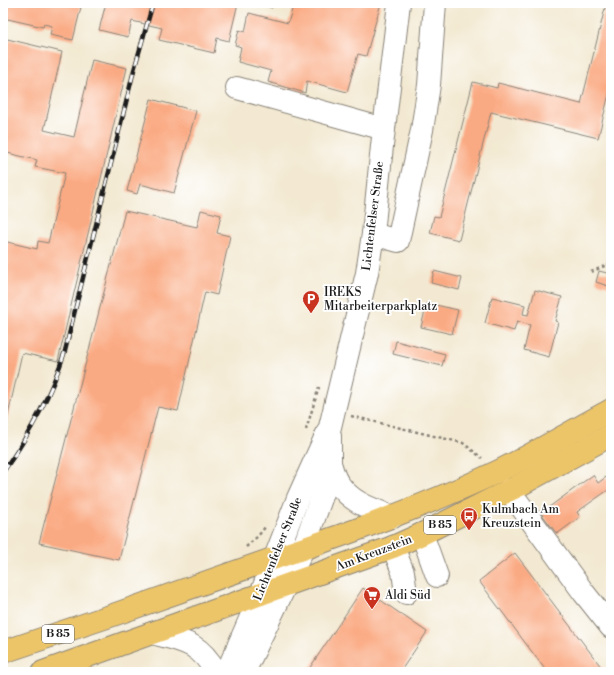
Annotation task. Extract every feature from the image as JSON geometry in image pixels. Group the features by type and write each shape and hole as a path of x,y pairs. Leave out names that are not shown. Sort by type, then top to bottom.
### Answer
{"main road":[{"name":"B 85","path":"3,652 114,616 393,517 499,471 611,410"},
{"name":"Am Kreuzstein","path":"261,594 393,547 422,534 509,490 611,435"},
{"name":"B 85","path":"43,672 261,594"}],"street":[{"name":"Lichtenfelser Straße","path":"227,672 261,594 298,498 331,419 367,273 373,234 399,3"},
{"path":"373,234 398,240 422,130 429,85 435,3"},
{"path":"237,88 384,129"},
{"name":"Lichtenfelser Straße","path":"244,672 302,549 328,479 331,419"},
{"path":"330,463 337,482 349,497 364,506 393,517"},
{"path":"509,490 584,593 611,626"},
{"path":"422,534 437,576"},
{"path":"393,547 403,572 406,593"},
{"path":"152,633 190,644 202,652 216,672"}],"path":[{"path":"591,272 611,263"},
{"path":"305,433 320,381"},
{"path":"331,419 463,443 499,471"},
{"path":"243,550 268,524"}],"building":[{"path":"3,3 82,3 73,40 50,35 52,26 44,24 43,27 3,18"},
{"path":"106,3 238,3 229,41 217,38 214,53 159,40 162,28 132,21 128,37 99,30"},
{"path":"257,3 273,3 272,8"},
{"path":"294,3 381,3 366,56 358,54 347,92 307,81 305,93 268,82 271,71 238,62 241,47 235,45 239,30 245,32 249,13 288,23"},
{"path":"603,3 611,3 611,86 598,138 491,112 459,240 430,233 434,216 439,217 473,82 497,88 498,83 581,104 606,4"},
{"path":"3,38 62,52 44,130 74,137 92,60 127,68 58,361 22,353 4,433 3,241 37,249 38,241 48,243 65,173 35,167 37,160 3,152"},
{"path":"151,99 196,111 174,193 140,184 137,194 127,191"},
{"path":"201,210 221,215 217,233 230,236 217,295 205,292 178,411 158,407 119,560 39,543 125,211 197,227"},
{"path":"434,271 462,278 459,290 431,283"},
{"path":"599,271 611,274 608,286 596,282"},
{"path":"535,290 562,297 555,321 558,322 549,357 524,350 530,325 517,321 514,331 485,323 492,297 525,305 523,314 528,315"},
{"path":"427,303 458,310 452,334 421,327"},
{"path":"396,341 445,354 442,366 393,354"},
{"path":"593,475 598,483 606,477 611,484 611,488 577,512 580,517 557,534 541,513"},
{"path":"515,553 605,672 547,672 479,581"},
{"name":"Aldi Süd","path":"363,588 427,632 400,672 307,672"}],"railway":[{"path":"3,472 39,414 65,351 134,70 153,3"}],"place":[{"name":"IREKS Mitarbeiterparkplatz","path":"311,314"},
{"name":"Kulmbach Am Kreuzstein","path":"469,531"},
{"name":"Aldi Süd","path":"372,610"}]}
